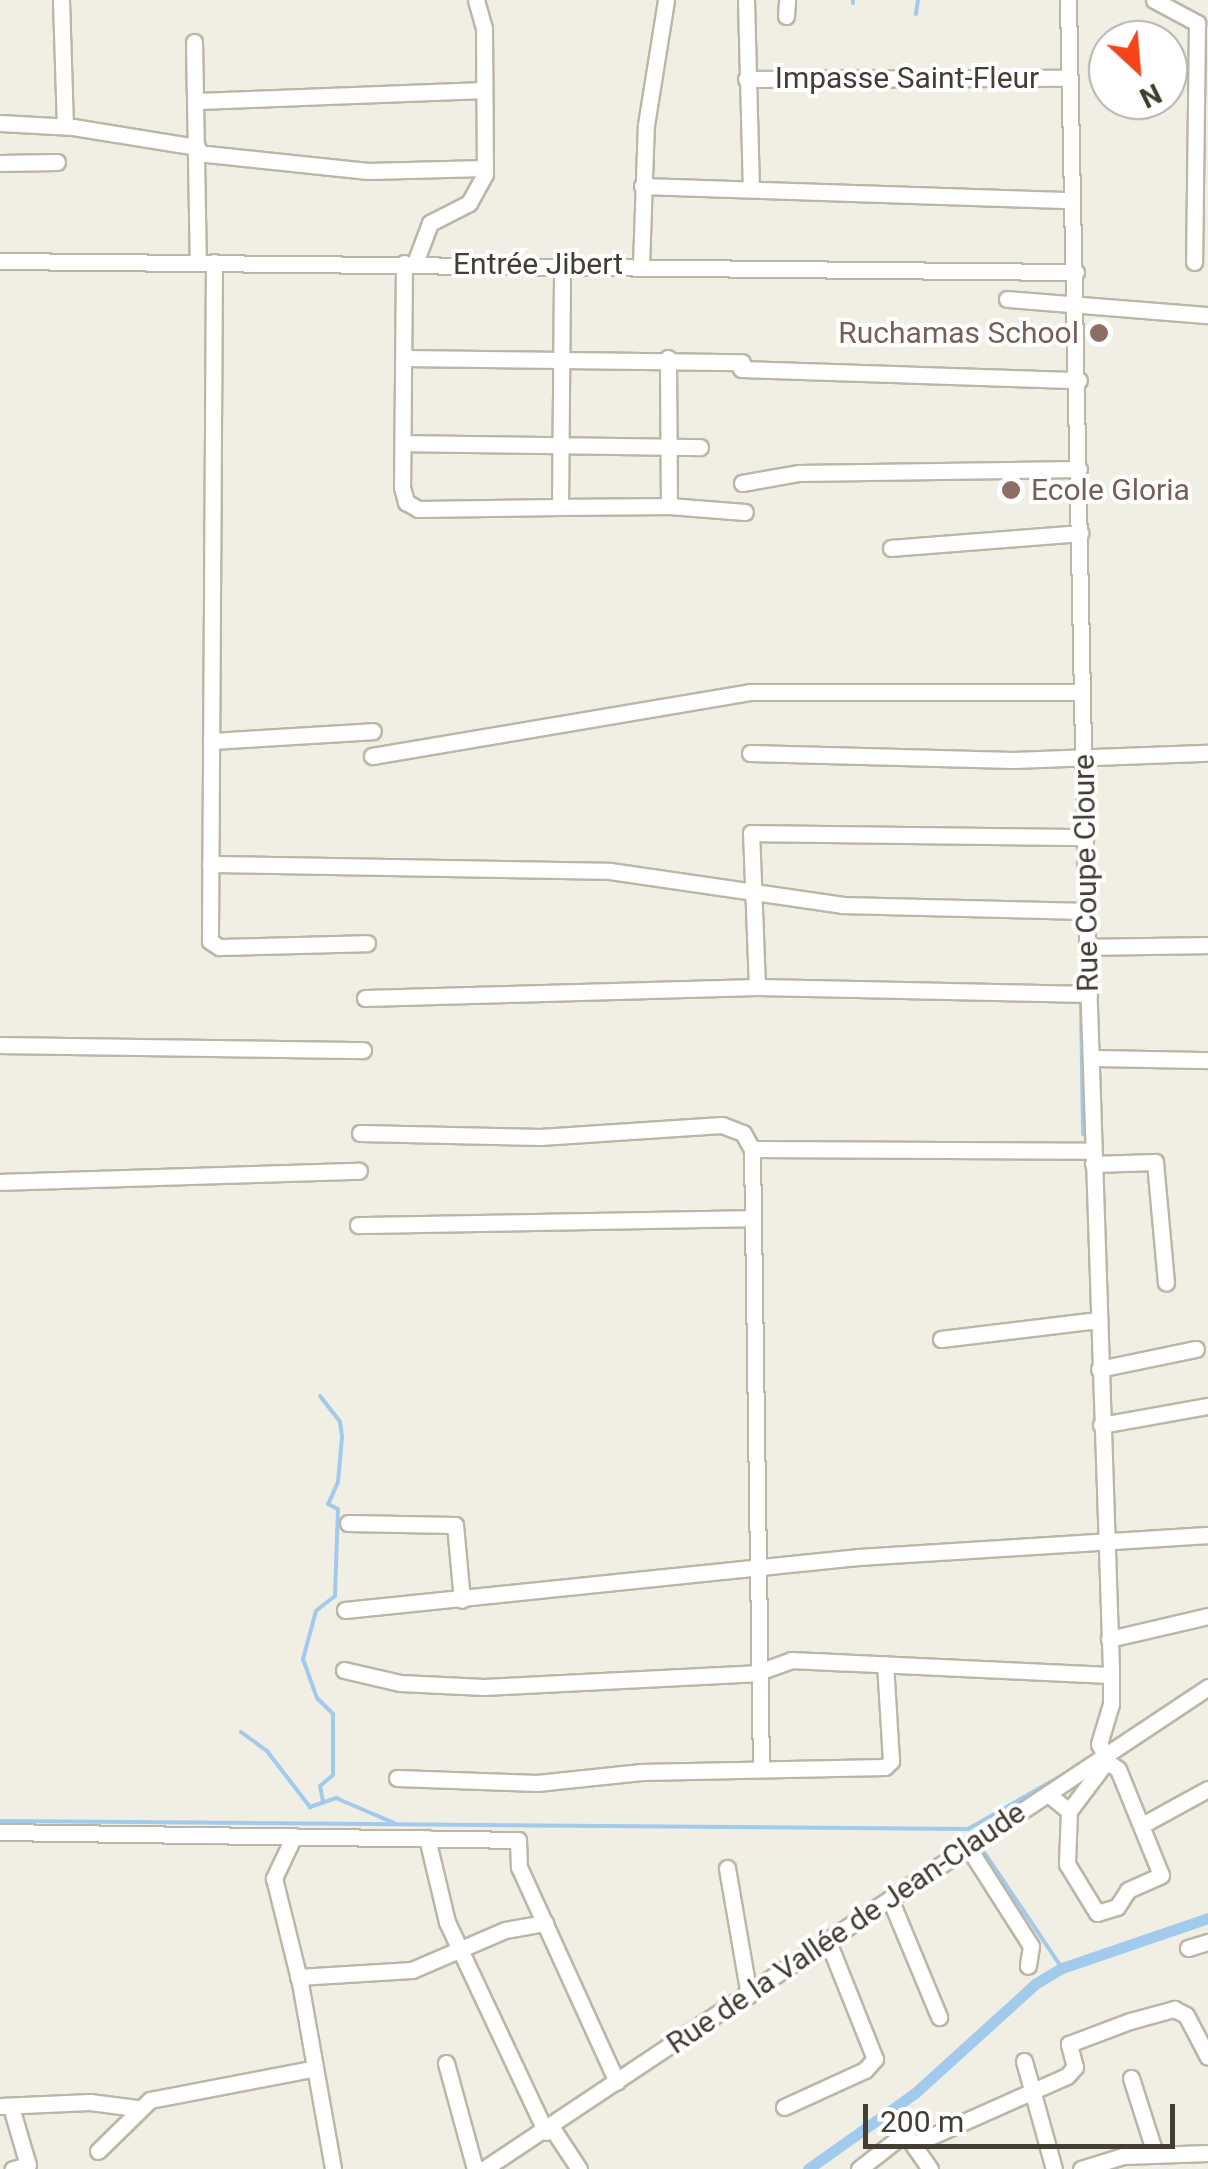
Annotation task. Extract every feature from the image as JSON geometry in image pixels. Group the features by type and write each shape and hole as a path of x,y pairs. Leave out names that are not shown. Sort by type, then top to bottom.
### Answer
{"street":[{"path":"60,0 65,126"},
{"path":"476,0 484,28 485,168 481,190 470,203 430,223 409,263 402,487 410,506 669,506 745,512"},
{"path":"641,265 642,186 666,0"},
{"path":"746,0 752,189"},
{"name":"Rue Coupe Cloure","path":"1068,0 1067,78 1078,308 1080,692 1111,1704 1103,1755"},
{"path":"1162,2 1197,23 1194,262"},
{"path":"194,42 206,262 210,864 215,946 366,943"},
{"name":"Impasse Saint-Fleur","path":"746,79 1067,78"},
{"path":"198,101 483,90"},
{"path":"0,124 65,126 197,150 368,172 485,168"},
{"path":"0,162 57,162"},
{"path":"642,186 1071,200"},
{"name":"Entrée Jibert","path":"0,261 1076,272"},
{"path":"560,507 562,266"},
{"path":"1007,299 1078,308 1208,315"},
{"path":"404,358 668,358 742,365 1078,380"},
{"path":"668,358 669,506"},
{"path":"403,444 700,447"},
{"path":"742,482 799,473 1079,469"},
{"path":"891,548 1080,533"},
{"path":"372,756 750,692 1080,692"},
{"path":"211,742 373,731"},
{"path":"750,753 1084,757 1208,753"},
{"path":"757,987 751,833 1085,836"},
{"path":"210,864 610,871 756,893 911,910 1086,912"},
{"path":"1087,947 1208,945"},
{"path":"365,998 757,987 1089,994"},
{"path":"0,1046 363,1050"},
{"path":"1092,1058 1208,1060"},
{"path":"360,1133 540,1137 722,1126 743,1133 752,1148 762,1566 756,1673 761,1770"},
{"path":"752,1148 1156,1162 1166,1283"},
{"path":"0,1182 359,1171"},
{"path":"358,1226 753,1218"},
{"path":"941,1339 1098,1320"},
{"path":"1099,1369 1196,1349"},
{"path":"1101,1426 1208,1406"},
{"path":"348,1522 455,1525 462,1600"},
{"path":"345,1610 762,1566 1208,1535"},
{"path":"1109,1640 1208,1616"},
{"path":"344,1670 400,1684 484,1687 756,1673 790,1660 1110,1675"},
{"path":"397,1778 585,1782 641,1772 890,1765 885,1664"},
{"name":"Rue de la Vallée de Jean-Claude","path":"484,2169 829,1944 890,1899 1208,1687"},
{"path":"1103,1755 1118,1769 1144,1824 1161,1875 1128,1890 1117,1907 1097,1912 1064,1858 1069,1811 1103,1755"},
{"path":"1144,1824 1208,1789"},
{"path":"1048,1794 1069,1811"},
{"path":"0,1832 518,1840 519,1868 617,2082"},
{"path":"294,1836 274,1878 298,1977 310,2069 333,2169"},
{"path":"427,1838 439,1900 461,1951 549,2130 579,2169"},
{"path":"968,1847 1031,1946 1028,1966"},
{"path":"728,1868 748,1995"},
{"path":"890,1899 939,2017"},
{"path":"298,1977 412,1970 505,1930 545,1923"},
{"path":"1188,1948 1208,1942"},
{"path":"784,2107 865,2070 875,2059 829,1944"},
{"path":"914,2144 988,2106 1035,2094 1073,2071 1069,2044 1174,2008 1186,2015 1208,2058"},
{"path":"1024,2061 1054,2169"},
{"path":"446,2063 475,2169"},
{"path":"98,2150 126,2130 137,2108 150,2100 310,2069"},
{"path":"1131,2078 1155,2152"},
{"path":"13,2169 28,2166 6,2106 90,2102 137,2108"},
{"path":"859,2169 899,2134 914,2144 930,2169"},
{"path":"1081,2169 1155,2152 1208,2153"}],"waterway":[{"path":"916,14 918,0"},
{"path":"1081,1004 1083,1134"},
{"path":"320,1396 340,1422 342,1437 338,1482 328,1504 338,1509 335,1596 316,1611 303,1659 317,1698 333,1714 333,1775 320,1786 323,1802"},
{"path":"241,1732 267,1751 310,1807 336,1798 394,1823"},
{"path":"0,1821 968,1829 1066,1773"},
{"path":"980,1846 1062,1968"},
{"path":"808,2169 915,2093 1035,1984 1062,1968 1208,1918"}],"place":[{"name":"Ruchamas School","path":"1099,333"},
{"name":"Ecole Gloria","path":"1011,490"}]}
